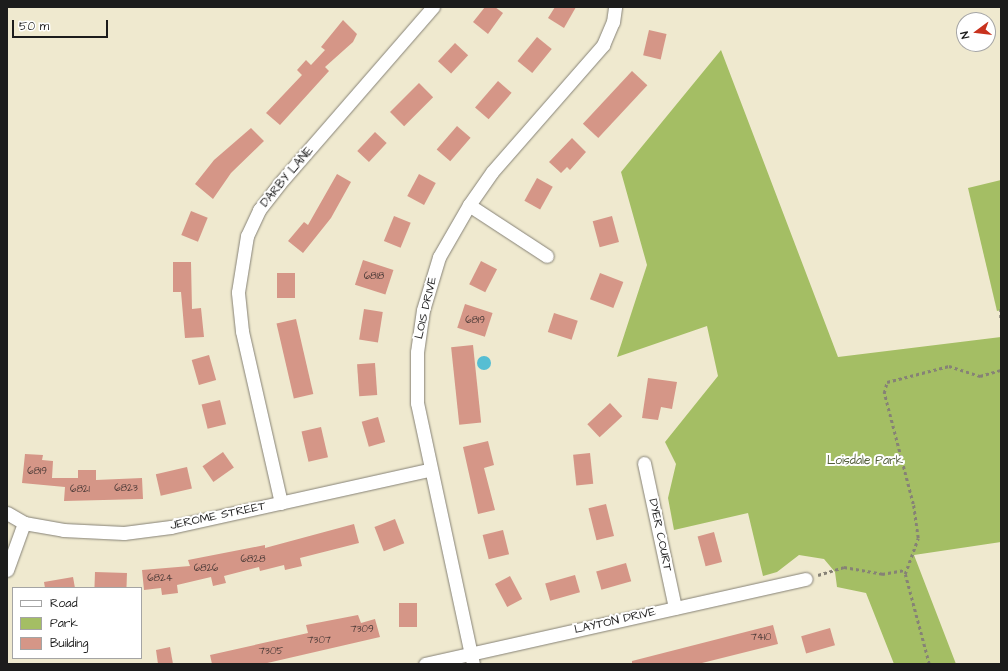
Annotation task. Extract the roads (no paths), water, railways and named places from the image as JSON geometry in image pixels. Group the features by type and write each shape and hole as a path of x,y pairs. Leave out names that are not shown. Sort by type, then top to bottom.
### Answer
{"street":[{"name":"DARBY LANE","path":"281,503 242,331 238,292 247,236 259,210 279,184 433,7"},
{"name":"LOIS DRIVE","path":"472,659 429,470 416,388 420,328 439,257 469,205 492,172 598,51 610,32 615,7"},
{"path":"469,205 547,256"},
{"name":"DYER COURT","path":"644,463 675,608"},
{"name":"JEROME STREET","path":"7,513 24,523 85,532 124,533 171,527 429,470"},
{"path":"7,570 24,523"},
{"name":"LAYTON DRIVE","path":"425,664 472,659 675,608 806,579"}],"water":[{"path":"481,356 487,356 491,360 491,366 487,370 481,370 477,366 477,360"}],"park label":[{"name":"Loisdale Park","path":"865,461"}]}
